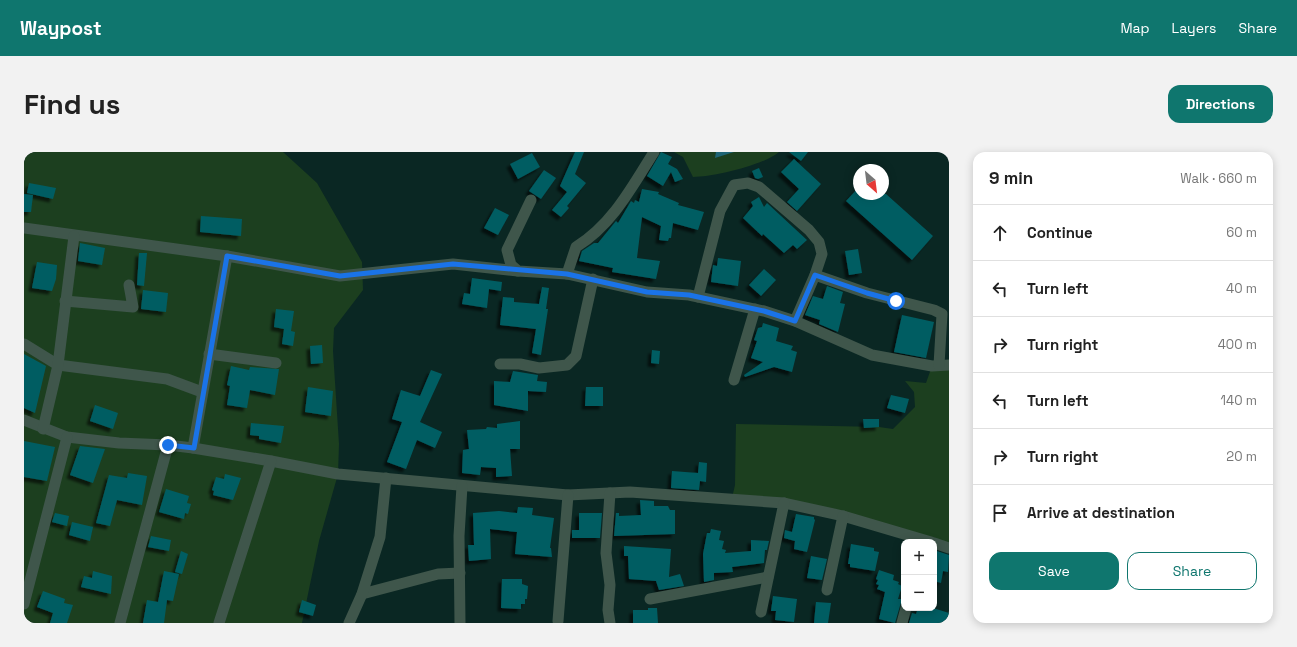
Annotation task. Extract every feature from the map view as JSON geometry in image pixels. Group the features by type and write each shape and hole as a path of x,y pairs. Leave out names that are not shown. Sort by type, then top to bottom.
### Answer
{"street":[{"path":"567,274 576,247 590,239 620,207 654,152"},
{"path":"698,297 720,210 734,185 748,183 759,187 809,230 819,242 822,254 815,275 795,321"},
{"path":"518,271 511,265 507,250 531,200"},
{"path":"24,228 227,256 340,276 453,264 518,271 567,274 647,292 698,297 755,309 795,321 872,355 887,359 944,365 942,314 934,310 867,293 815,275"},
{"path":"43,429 58,365 74,236"},
{"path":"194,448 202,392 227,256"},
{"path":"500,364 520,364 539,368 567,365 576,356 593,279"},
{"path":"65,301 133,307 129,285"},
{"path":"734,380 755,309"},
{"path":"24,344 58,365 167,378 202,392"},
{"path":"209,354 276,362"},
{"path":"24,420 43,429 67,437 119,443 168,445 194,448 338,474 568,495 647,493 784,502 843,516 918,539"},
{"path":"24,604 67,437"},
{"path":"120,623 168,445"},
{"path":"222,622 271,461"},
{"path":"349,623 362,594 380,537 386,478"},
{"path":"460,623 459,536 462,486"},
{"path":"610,493 606,553 610,585 608,610 610,623"},
{"path":"558,621 568,495"},
{"path":"761,612 784,502"},
{"path":"827,590 843,516"},
{"path":"937,544 949,548"},
{"path":"362,594 438,574 460,573"},
{"path":"650,599 768,577"},
{"path":"902,623 905,611"}],"green space":[{"path":"24,152 283,152 317,183 362,262 363,290 334,328 333,351 339,444 338,474 319,541 302,623 24,623"},
{"path":"674,152 779,152 772,157 750,166 725,173 693,177 683,157"},
{"path":"949,365 949,548 937,544 937,539 919,539 843,516 732,498 735,485 736,424 879,427 893,429 915,407 914,392 905,381 926,383 932,366"}],"water":[{"path":"716,152 734,152 715,158"}],"building":[{"path":"575,152 584,152 575,174 586,183 567,206 569,208 561,217 552,210 567,192 560,186"},
{"path":"661,152 672,157 668,164 677,169 683,179 675,182 671,172 663,186 647,176"},
{"path":"789,152 808,152 801,161"},
{"path":"532,153 540,167 518,179 510,164"},
{"path":"794,159 821,184 797,211 787,202 799,189 781,172"},
{"path":"759,168 763,177 758,179 755,178 752,171"},
{"path":"544,170 556,178 541,199 529,191"},
{"path":"29,183 56,188 53,199 27,193"},
{"path":"642,189 659,192 658,194 679,203 678,205 704,212 698,230 673,223 671,238 669,238 668,241 659,240 661,226 642,217 637,258 660,261 656,279 612,272 613,268 579,261 582,251 594,243 598,243 616,221 618,223 631,201 634,203 635,200 639,202"},
{"path":"853,193 853,200 889,200 889,197 933,236 912,260 846,201"},
{"path":"24,194 33,195 31,212 24,212"},
{"path":"759,197 764,207 767,203 807,240 797,249 793,245 784,253 763,234 762,236 743,218 753,206 751,202"},
{"path":"495,208 509,215 498,235 484,228"},
{"path":"201,216 242,219 241,236 200,232"},
{"path":"80,243 105,248 102,265 78,261"},
{"path":"858,249 862,273 849,275 845,251"},
{"path":"139,253 147,253 144,286 137,285"},
{"path":"718,258 741,261 738,286 711,282 713,265 717,266"},
{"path":"37,262 57,265 56,279 52,291 32,288"},
{"path":"764,269 776,280 761,296 749,285"},
{"path":"472,278 502,282 501,291 489,289 487,308 462,304 464,293 470,294"},
{"path":"827,286 843,292 840,303 845,304 838,332 819,324 820,320 805,315 813,296 823,299"},
{"path":"542,287 549,288 546,309 548,309 541,355 532,353 536,329 500,325 503,297 514,298 514,302 539,304"},
{"path":"143,290 168,293 166,312 141,309"},
{"path":"276,309 294,311 291,331 295,332 293,346 282,344 284,329 274,327"},
{"path":"902,315 934,322 926,358 894,352"},
{"path":"763,323 779,328 776,341 793,346 791,350 797,352 792,372 774,367 745,377 744,375 763,362 751,358 757,341 754,340 758,328 762,327"},
{"path":"322,345 323,363 311,364 310,346"},
{"path":"652,350 660,351 659,364 651,363"},
{"path":"24,354 46,366 35,413 24,408"},
{"path":"231,366 249,370 250,367 279,369 275,395 250,390 247,408 227,405 230,386 227,385"},
{"path":"431,370 442,374 420,422 442,432 435,448 417,440 406,469 387,462 402,422 392,419 401,390 420,396"},
{"path":"513,371 538,375 537,381 547,382 546,392 528,391 528,411 494,405 494,381 510,382"},
{"path":"308,387 333,391 331,416 305,412"},
{"path":"586,387 603,387 603,406 585,406"},
{"path":"891,395 909,399 905,413 887,408"},
{"path":"95,405 118,413 113,429 90,421"},
{"path":"863,419 879,419 879,427 864,428"},
{"path":"520,421 520,449 510,449 512,476 496,477 496,468 481,467 480,475 462,473 463,450 469,449 467,430 486,429 487,427 497,428 497,424"},
{"path":"251,423 284,426 281,443 259,439 259,436 250,435"},
{"path":"24,441 55,447 47,481 24,477"},
{"path":"80,446 105,449 93,483 70,475"},
{"path":"699,462 707,463 706,482 700,481 699,490 671,488 672,471 698,473"},
{"path":"128,473 147,476 142,505 117,500 110,526 96,523 109,475 127,478"},
{"path":"225,474 241,478 233,500 213,495 214,491 212,490 216,477 224,479"},
{"path":"166,489 189,496 187,503 191,504 188,514 185,513 184,519 159,512"},
{"path":"640,500 654,501 654,506 668,506 670,510 675,510 675,534 614,536 616,513 619,513 619,516 641,515"},
{"path":"518,507 533,508 532,515 554,518 550,548 552,557 515,554 517,532 490,529 491,559 469,561 468,545 474,545 473,513 499,511 517,513"},
{"path":"55,513 69,516 67,526 52,522"},
{"path":"579,513 602,513 600,538 572,538 572,530 579,530"},
{"path":"796,514 814,517 815,520 807,552 794,549 795,541 784,538 785,530 792,532"},
{"path":"72,522 93,527 90,541 69,535"},
{"path":"711,529 721,531 719,540 724,541 722,549 726,550 725,553 751,551 751,540 769,541 767,550 765,550 764,563 732,567 733,572 714,573 714,580 704,582 703,554 707,533 710,533"},
{"path":"151,536 171,540 169,551 148,547"},
{"path":"851,544 874,548 874,551 879,552 875,571 850,567 850,564 848,564"},
{"path":"624,546 671,549 669,577 680,574 684,586 659,590 656,581 629,579 628,556 624,556"},
{"path":"181,551 188,554 182,574 175,572"},
{"path":"937,551 949,555 948,572 943,571 941,583 937,582"},
{"path":"811,556 827,559 822,580 807,578"},
{"path":"879,570 894,575 893,580 899,582 898,584 901,586 898,599 901,599 901,602 895,623 879,619 885,592 877,589 879,585 876,584 878,580 876,579"},
{"path":"93,571 112,576 111,594 81,587 84,576 92,578"},
{"path":"164,571 179,574 173,601 167,600 164,623 143,623 147,600 158,602"},
{"path":"502,579 522,579 522,584 528,586 527,599 525,599 525,604 521,604 521,609 501,608"},
{"path":"43,591 65,599 64,603 73,605 67,623 50,623 53,613 37,607"},
{"path":"773,596 797,599 794,622 775,620 776,611 771,611"},
{"path":"302,600 316,605 313,616 299,612"},
{"path":"816,602 831,603 828,623 814,623"},
{"path":"648,608 657,608 658,623 633,623 633,610 648,610"},
{"path":"937,609 949,613 949,623 909,623 912,613 916,614 917,611 937,611"}],"route":[{"path":"168,445 194,448 202,392 227,256 340,276 453,264 551,274 567,274 647,292 689,295 764,311 795,321 815,275 867,293 896,301"}]}
